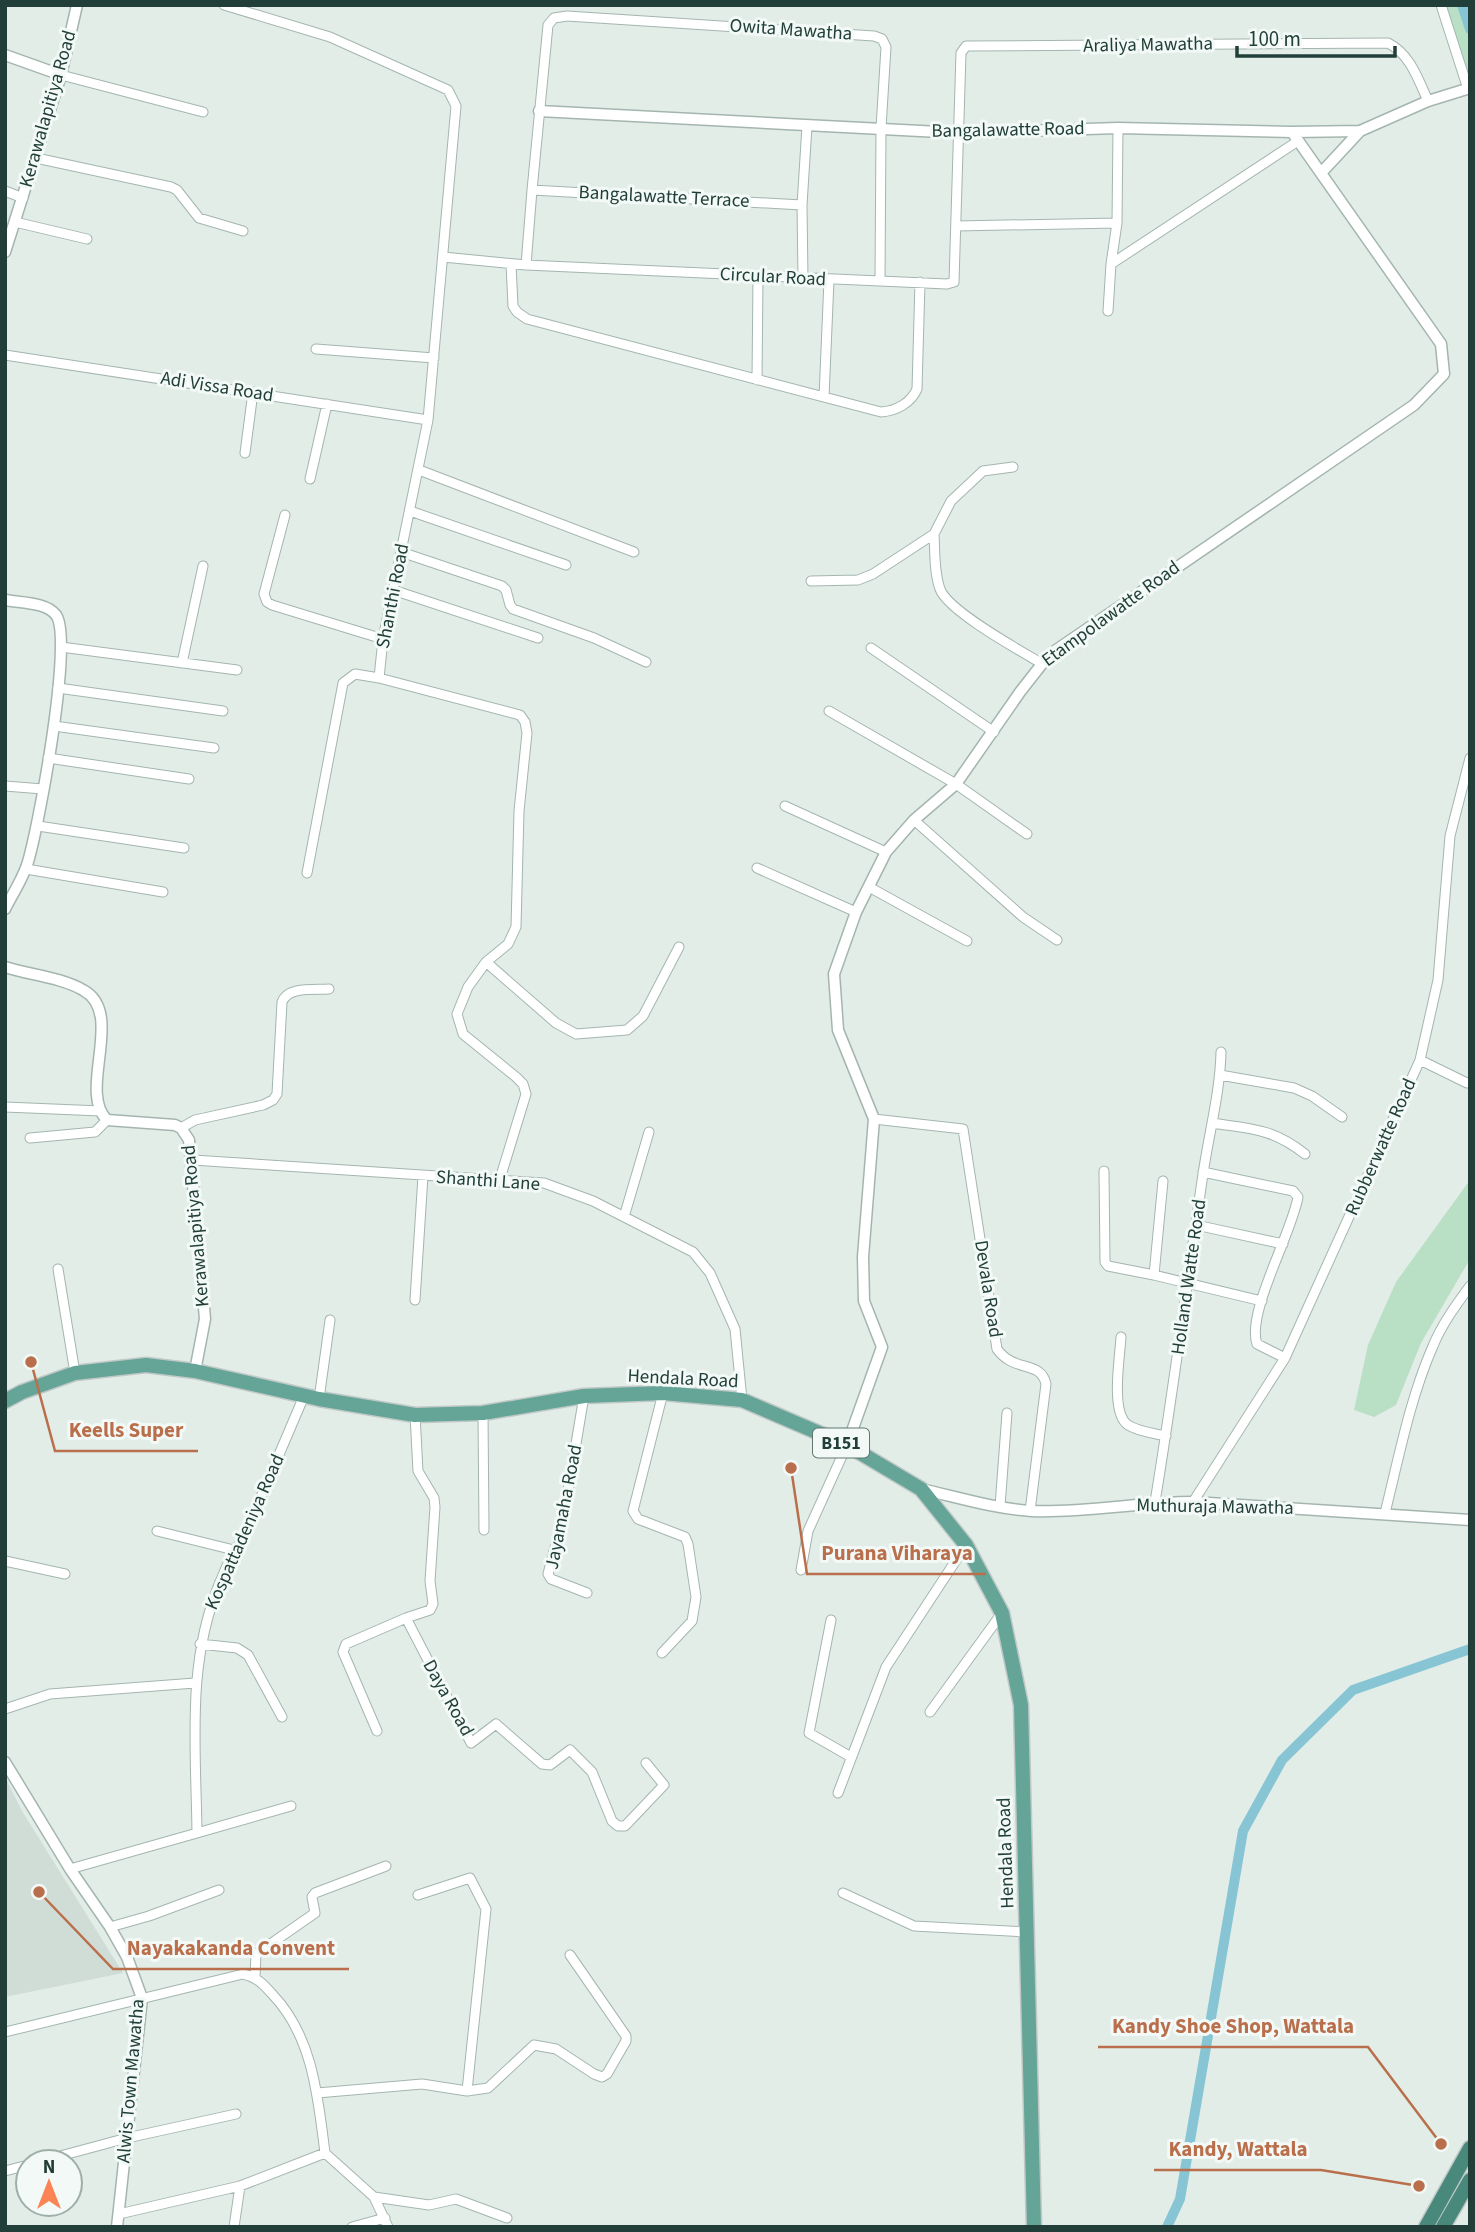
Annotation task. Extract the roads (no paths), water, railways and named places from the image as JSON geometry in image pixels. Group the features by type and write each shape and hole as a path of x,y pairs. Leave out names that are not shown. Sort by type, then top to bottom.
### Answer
{"highway":[{"path":"1426,2227 1470,2148"},
{"path":"1443,2227 1470,2180"}],"main road":[{"name":"Hendala Road","path":"5,1401 75,1373 146,1365 195,1371 312,1397 415,1415 483,1413 584,1396 663,1393 742,1400 847,1445 921,1489 966,1545 1002,1614 1021,1705 1034,2227"}],"street":[{"name":"Kerawalapitiya Road","path":"5,252 61,75 77,5"},
{"name":"Shanthi Road","path":"224,5 330,37 448,90 456,106 428,420 383,639 379,678"},
{"path":"1441,5 1469,89"},
{"name":"Owita Mawatha","path":"539,111 548,25 554,18 567,16 874,36 882,39 886,47 881,128 880,281"},
{"name":"Araliya Mawatha","path":"959,133 961,53 966,47 1388,43 1399,48 1410,62 1428,101"},
{"path":"5,55 61,75 203,112"},
{"name":"Bangalawatte Road","path":"539,111 959,133 1118,128 1295,137 1360,131 1428,101 1469,89"},
{"path":"526,265 539,111"},
{"path":"803,279 802,205 807,126"},
{"path":"1108,310 1116,223 1118,128"},
{"path":"1321,173 1360,131"},
{"name":"Circular Road","path":"443,257 526,265 947,284 954,282 959,133"},
{"path":"1111,264 1295,137"},
{"name":"Etampolawatte Road","path":"847,1445 882,1347 864,1301 863,1268 874,1119 838,1030 834,974 856,912 887,852 914,820 956,784 1049,655 1414,405 1444,374 1441,344 1295,137"},
{"path":"36,158 171,187 177,190 199,218 243,231"},
{"name":"Bangalawatte Terrace","path":"532,190 802,205"},
{"path":"5,191 23,198"},
{"path":"15,222 87,239"},
{"path":"956,226 1116,223"},
{"path":"511,264 513,306 527,319 881,412 897,409 914,397 917,389 920,282"},
{"path":"757,380 758,276"},
{"path":"824,397 829,279"},
{"path":"316,349 433,358"},
{"name":"Adi Vissa Road","path":"5,355 428,420"},
{"path":"245,453 253,392"},
{"path":"310,479 327,404"},
{"path":"811,581 858,580 873,574 934,534 951,501 983,471 1013,467"},
{"path":"419,470 634,552"},
{"path":"410,511 566,565"},
{"path":"285,515 264,594 267,602 383,639"},
{"path":"934,534 939,588 946,599 981,626 1041,663"},
{"path":"401,552 502,586 513,609 594,638 646,662"},
{"path":"183,663 204,566"},
{"path":"393,590 538,638"},
{"path":"5,600 39,606 53,612 60,623 61,647 54,726 38,826 26,869 5,909"},
{"path":"61,647 237,670"},
{"path":"872,648 994,732"},
{"path":"307,873 343,683 355,674 520,715 525,722 527,733 519,811 516,927 508,944 486,962 468,987 457,1014 463,1034 523,1084 526,1094 499,1182"},
{"path":"58,688 223,711"},
{"path":"829,711 956,784 1027,834"},
{"path":"54,726 214,748"},
{"path":"48,758 189,779"},
{"name":"Rubberwatte Road","path":"1193,1502 1285,1358 1420,1060 1438,981 1450,836 1470,758"},
{"path":"5,786 43,789"},
{"path":"785,806 887,852"},
{"path":"914,820 1023,916 1057,940"},
{"path":"38,826 184,848"},
{"path":"757,868 856,912"},
{"path":"26,869 163,892"},
{"path":"869,887 967,941"},
{"path":"486,962 556,1023 576,1034 627,1030 635,1025 643,1016 679,947"},
{"path":"5,967 84,990 97,1002 101,1018 97,1097 104,1116 95,1132 30,1138"},
{"path":"181,1128 195,1120 264,1105 273,1100 277,1094 282,1002 285,995 292,991 329,989"},
{"name":"Holland Watte Road","path":"1155,1502 1189,1284 1203,1172 1220,1075 1221,1052"},
{"path":"1420,1060 1467,1083"},
{"path":"1220,1075 1294,1088 1312,1096 1342,1117"},
{"path":"5,1107 104,1116"},
{"name":"Kerawalapitiya Road","path":"104,1116 181,1128 190,1140 205,1320 195,1371"},
{"name":"Devala Road","path":"874,1119 963,1129 997,1349 1012,1363 1039,1370 1044,1375 1046,1384 1030,1511"},
{"path":"1212,1123 1280,1136 1305,1154"},
{"path":"624,1217 649,1132"},
{"name":"Shanthi Lane","path":"193,1160 544,1183 593,1201 693,1252 710,1273 735,1329 742,1400"},
{"path":"1104,1171 1105,1262 1108,1266 1262,1301"},
{"path":"1203,1172 1297,1194 1298,1201 1262,1301 1255,1335 1257,1344 1285,1358"},
{"path":"415,1300 422,1176"},
{"path":"1154,1275 1163,1181"},
{"path":"1196,1225 1283,1244"},
{"path":"58,1269 75,1373"},
{"path":"1385,1513 1424,1369 1445,1323 1470,1286"},
{"name":"Kospattadeniya Road","path":"197,1833 195,1683 200,1644 211,1603 234,1550 243,1539 312,1397 330,1320"},
{"path":"1121,1337 1118,1405 1120,1416 1135,1429 1166,1436"},
{"path":"662,1653 692,1621 696,1597 685,1537 638,1520 633,1511 663,1393"},
{"name":"Jayamaha Road","path":"584,1396 565,1509 548,1574 551,1579 587,1593"},
{"path":"483,1413 484,1530"},
{"path":"1000,1506 1007,1413"},
{"path":"377,1731 342,1652 346,1644 430,1610 433,1604 430,1581 435,1507 434,1498 418,1471 415,1415"},
{"path":"801,1570 808,1531 847,1445"},
{"name":"Muthuraja Mawatha","path":"921,1489 1030,1511 1087,1510 1155,1502 1193,1502 1470,1520"},
{"path":"158,1531 234,1550"},
{"path":"838,1793 887,1667 966,1545"},
{"path":"5,1561 65,1574"},
{"path":"930,1712 1002,1614"},
{"name":"Daya Road","path":"406,1618 471,1743 496,1724 542,1764 550,1765 570,1750 592,1772 612,1822 618,1826 625,1826 664,1784 646,1763"},
{"path":"831,1620 809,1733 852,1757"},
{"path":"200,1644 237,1648 248,1655 282,1717"},
{"path":"5,1709 50,1694 195,1683"},
{"name":"Alwis Town Mawatha","path":"5,1762 70,1869 110,1927 127,1957 142,1998 117,2227"},
{"path":"70,1869 291,1806"},
{"path":"256,1977 256,1954 315,1913 312,1897 315,1893 386,1866"},
{"path":"418,1895 470,1878 486,1909 467,2091"},
{"path":"110,1927 149,1916 219,1890"},
{"path":"843,1893 914,1926 1027,1932"},
{"path":"317,2093 422,2084 467,2091 488,2088 534,2045 556,2049 602,2077 607,2074 626,2036 570,1955"},
{"path":"5,2032 243,1974 256,1977 284,2007 308,2053 317,2093 325,2153 374,2197 386,2223 352,2227"},
{"path":"84,2149 236,2114"},
{"path":"119,2214 240,2186 325,2153"},
{"path":"234,2227 240,2186"},
{"path":"374,2197 429,2205 456,2199 507,2218"}],"waterway":[{"path":"1462,5 1470,29"},
{"path":"1167,2227 1180,2199 1243,1831 1282,1760 1353,1690 1470,1649"}],"place":[{"name":"Keells Super","path":"31,1362"},
{"name":"Purana Viharaya","path":"791,1468"},
{"name":"Nayakakanda Convent","path":"39,1892"},
{"name":"Kandy Shoe Shop, Wattala","path":"1441,2144"},
{"name":"Kandy, Wattala","path":"1419,2186"}]}
